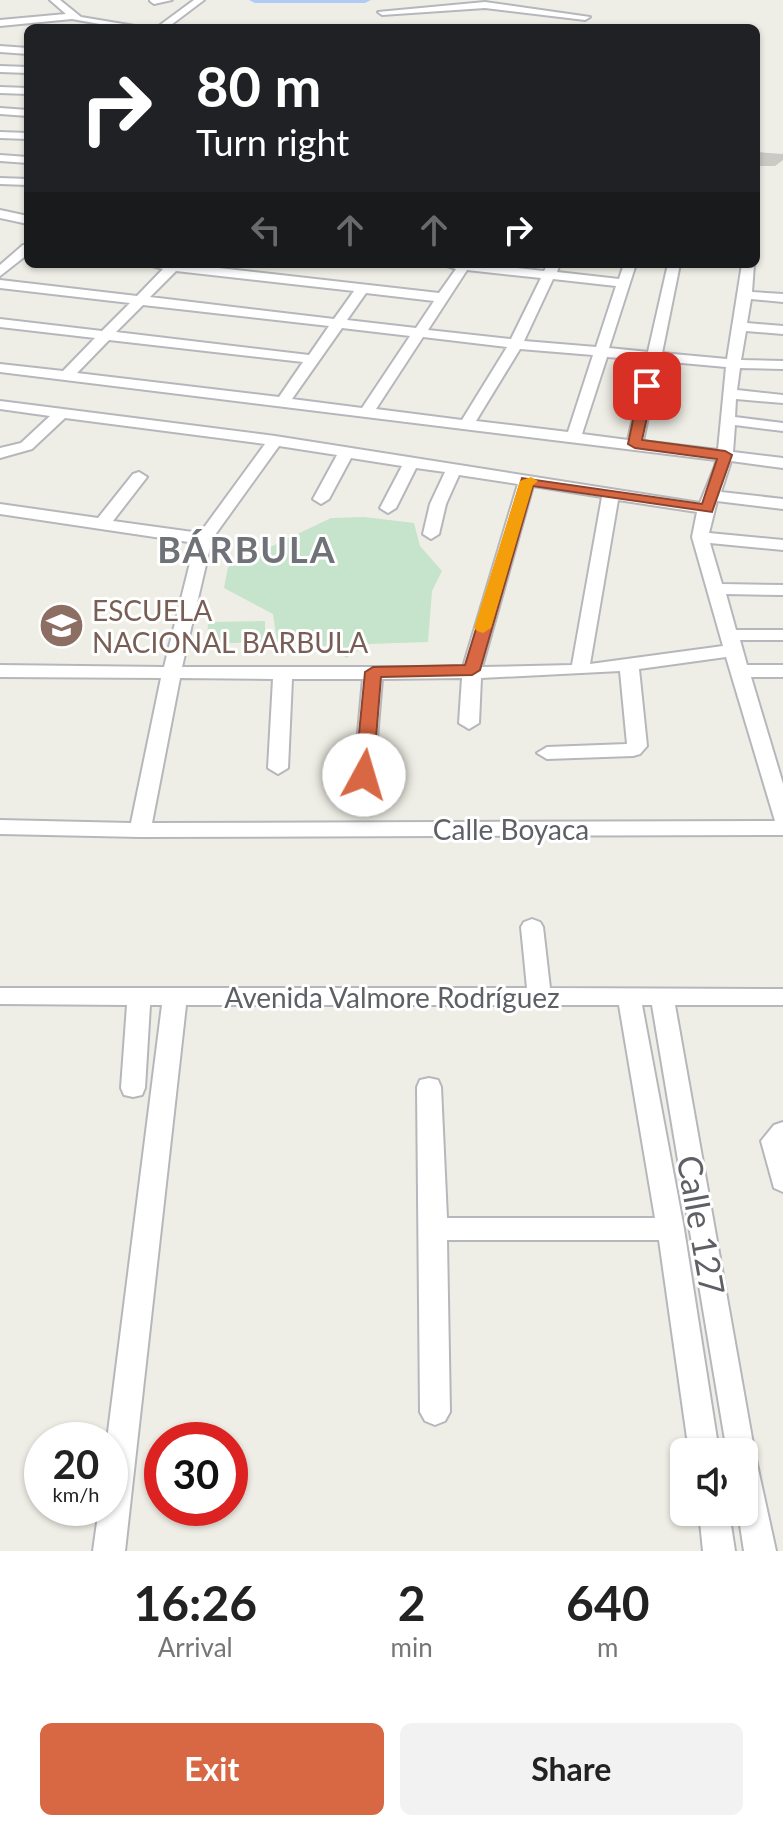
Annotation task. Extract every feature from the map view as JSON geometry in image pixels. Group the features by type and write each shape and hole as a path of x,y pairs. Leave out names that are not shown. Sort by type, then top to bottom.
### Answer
{"street":[{"path":"54,0 76,21"},
{"path":"154,1 168,0"},
{"path":"167,24 200,0"},
{"path":"535,11 544,0"},
{"path":"382,12 470,3 585,17"},
{"path":"0,23 38,22 48,18 104,24"},
{"path":"0,49 24,51"},
{"path":"0,69 24,70"},
{"path":"0,90 24,91"},
{"path":"0,111 24,113"},
{"path":"0,135 24,136"},
{"path":"0,158 24,160"},
{"path":"0,181 24,182"},
{"path":"0,214 22,218"},
{"path":"0,272 23,248"},
{"path":"65,377 171,268"},
{"path":"181,268 444,298"},
{"path":"366,413 463,268"},
{"path":"517,268 551,270 622,283"},
{"path":"573,439 628,268"},
{"path":"635,444 673,268"},
{"path":"748,268 729,394 725,455 710,503 700,522 700,537 783,818"},
{"path":"466,426 516,344 551,270"},
{"path":"0,284 516,344 734,364 783,365"},
{"path":"282,403 310,359 363,288"},
{"path":"746,295 783,298"},
{"path":"0,323 310,359"},
{"path":"741,327 783,330"},
{"path":"0,368 783,463"},
{"path":"729,394 783,399"},
{"path":"0,405 275,441 611,492 710,503 783,504"},
{"path":"0,453 17,453 25,448 61,413"},
{"path":"727,420 783,427"},
{"path":"140,830 172,672 204,539 275,441"},
{"path":"321,499 346,452"},
{"path":"388,508 411,463"},
{"path":"431,534 438,504 454,469"},
{"path":"102,524 139,477"},
{"path":"469,723 472,670 527,481"},
{"path":"580,670 611,492"},
{"path":"0,509 204,539"},
{"path":"700,537 783,545"},
{"path":"713,589 783,590"},
{"path":"0,671 283,674 580,670 629,665 783,635"},
{"path":"547,753 633,750 637,746 629,665"},
{"path":"742,671 783,671"},
{"path":"364,775 373,672"},
{"path":"278,768 283,674"},
{"name":"Calle Boyaca","path":"0,827 140,830 783,828"},
{"path":"532,927 539,997"},
{"name":"Avenida Valmore Rodríguez","path":"0,996 783,997"},
{"path":"133,1088 139,997"},
{"path":"109,1551 175,997"},
{"name":"Calle 127","path":"629,997 671,1229 702,1438"},
{"name":"Calle 127","path":"662,997 740,1438"},
{"path":"429,1087 435,1412"},
{"path":"783,1132 774,1141 783,1181"},
{"path":"434,1229 671,1229"},
{"path":"716,1526 719,1551"},
{"path":"755,1526 760,1551"}],"green space":[{"path":"364,517 414,523 420,546 442,571 432,591 428,642 368,644 346,658 336,647 277,642 273,614 224,588 228,567 331,518"},
{"path":"265,621 265,642 207,644 208,622"}],"building":[{"path":"760,152 783,154 783,160 775,166 760,166"}],"waterway":[{"path":"255,0 365,0"}],"slow traffic":[{"path":"483,628 511,530 527,481 531,481"}],"place":[{"name":"ESCUELA NACIONAL BARBULA","path":"61,626"}],"district":[{"name":"BÁRBULA","path":"247,549"}],"route":[{"path":"364,775 373,672 472,670 527,481 707,509 725,455 635,444 647,386"}]}
